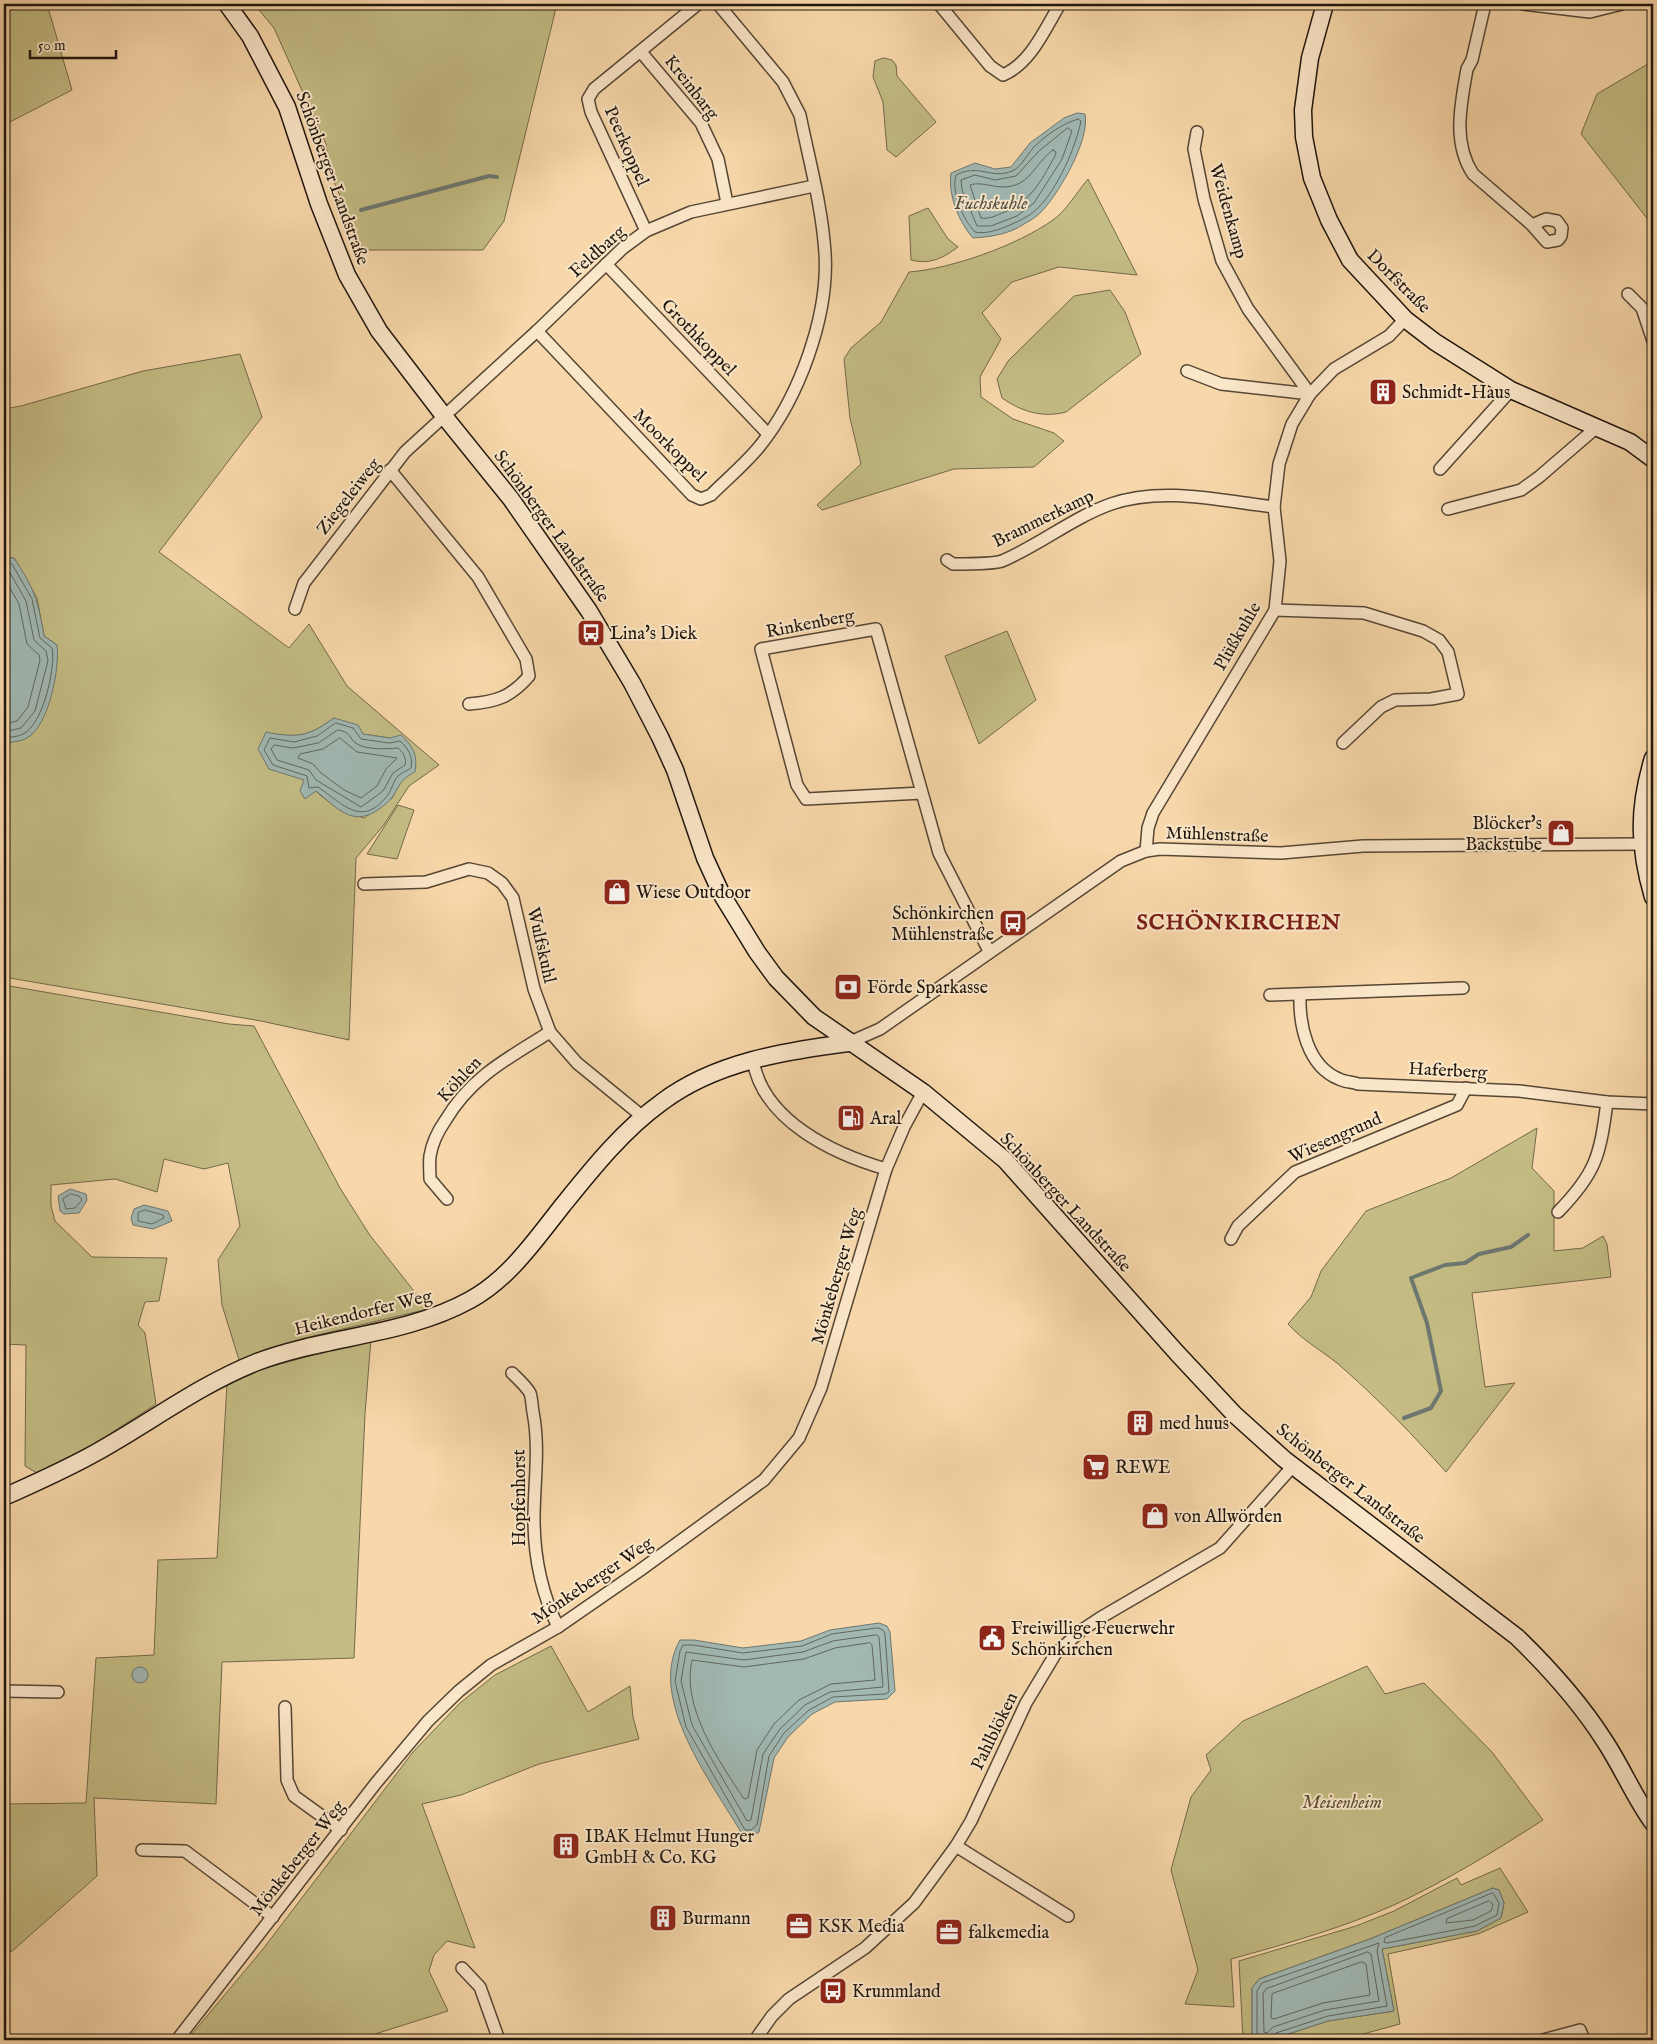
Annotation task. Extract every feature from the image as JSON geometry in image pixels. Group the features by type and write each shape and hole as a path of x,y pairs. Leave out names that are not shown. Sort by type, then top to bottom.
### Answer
{"main road":[{"name":"Schönberger Landstraße","path":"227,4 250,36 287,107 319,204 347,275 380,331 444,416 511,499 590,611 623,667 667,753 705,858 738,924 776,978 814,1017 848,1043 923,1092 1005,1160 1234,1414 1293,1466 1517,1637 1545,1664 1579,1702 1606,1742 1653,1823"},
{"name":"Dorfstraße","path":"1325,4 1310,58 1303,110 1304,137 1312,178 1329,220 1350,260 1405,319 1435,342 1511,390 1598,427 1651,453"},
{"path":"1653,758 1644,787 1640,812 1646,871 1653,897"},
{"name":"Heikendorfer Weg","path":"4,1497 98,1452 197,1390 235,1371 288,1352 438,1315 471,1300 501,1278 531,1246 591,1171 643,1117 661,1102 690,1084 726,1068 754,1060 848,1043"}],"street":[{"name":"Peerkoppel","path":"646,231 591,112 588,99 594,90 698,4"},
{"path":"718,4 784,82 800,114 814,186"},
{"path":"939,4 990,66 1002,75 1013,71 1030,53 1060,4"},
{"path":"1485,4 1472,60 1467,69 1459,132 1468,166 1474,174 1532,225"},
{"path":"1524,4 1590,12 1622,4"},
{"name":"Kreinbarg","path":"641,52 701,123 718,159 727,203"},
{"name":"Weidenkamp","path":"1196,132 1194,150 1204,199 1222,260 1248,309 1310,394"},
{"name":"Feldbarg","path":"444,416 537,331 606,264 646,231 691,212 814,186"},
{"name":"Moorkoppel","path":"537,331 692,495 701,499 711,495 758,449 800,377 819,319 824,285 825,254 814,186"},
{"name":"Grothkoppel","path":"606,264 768,434"},
{"path":"1628,294 1642,308 1653,341"},
{"name":"Plüßkuhle","path":"1146,851 1148,828 1153,813 1275,610 1280,561 1274,507 1279,464 1292,424 1310,394 1334,369 1390,336 1405,319"},
{"path":"1187,371 1220,384 1310,394"},
{"path":"1440,469 1511,390"},
{"name":"Ziegeleiweg","path":"295,610 304,583 390,470 444,416"},
{"path":"1448,508 1521,490 1546,472 1598,427"},
{"path":"390,470 478,576 526,659 530,676 521,686 493,702 469,704"},
{"name":"Brammerkamp","path":"947,560 953,564 1000,562 1077,519 1112,504 1144,497 1177,496 1274,507"},
{"path":"1275,610 1364,613 1423,631 1439,640 1448,652 1458,694 1432,699 1395,700 1381,707 1343,743"},
{"name":"Rinkenberg","path":"922,793 806,799 797,785 761,648 876,629 939,853 989,952"},
{"name":"Mühlenstraße","path":"848,1043 880,1029 1121,861 1146,851 1160,849 1281,853 1363,846 1642,844"},
{"name":"Wulfskuhl","path":"364,884 426,882 469,869 488,873 502,883 513,898 534,989 550,1032 577,1063 643,1117"},
{"path":"1270,994 1300,995 1463,988"},
{"name":"Haferberg","path":"1300,995 1300,1016 1311,1051 1321,1065 1338,1079 1358,1084 1519,1091 1606,1102 1653,1104"},
{"name":"Köhlen","path":"447,1199 430,1179 430,1156 438,1132 456,1103 478,1078 550,1032"},
{"path":"754,1060 756,1074 763,1090 783,1113 802,1129 836,1151 886,1169"},
{"name":"Wiesengrund","path":"1231,1238 1238,1226 1295,1172 1457,1105 1466,1088"},
{"name":"Mönkeberger Weg","path":"177,2040 428,1721 459,1691 491,1665 558,1627 764,1480 799,1438 821,1388 886,1169 904,1127 923,1092"},
{"path":"1558,1212 1577,1192 1597,1160 1602,1144 1606,1102"},
{"name":"Hopfenhorst","path":"512,1373 530,1393 536,1426 537,1465 534,1519 536,1551 543,1588 558,1627"},
{"name":"Pahlblöken","path":"755,2040 772,2016 789,1999 865,1948 914,1903 956,1846 971,1821 1026,1703 1056,1653 1082,1630 1100,1618 1220,1548 1293,1466"},
{"path":"4,1691 58,1692"},
{"path":"285,1707 287,1780 290,1789 294,1796 341,1830"},
{"path":"956,1846 1068,1916"},
{"path":"142,1850 186,1852 273,1917"},
{"path":"462,1968 480,1987 499,2040"},
{"path":"1543,2040 1580,2030 1584,2040"}],"green space":[{"path":"4,4 47,4 72,90 4,125"},
{"path":"254,4 557,4 504,221 483,250 363,250 329,170 326,144 274,28"},
{"path":"883,58 892,60 896,65 897,76 936,122 896,157 887,150 883,102 873,77 875,61"},
{"path":"1653,61 1653,226 1581,134 1597,94"},
{"path":"1088,179 1137,275 1059,267 1012,282 982,313 1001,339 980,377 981,397 1013,419 1054,433 1064,441 1034,467 954,469 822,510 817,505 861,464 850,418 844,359 851,348 881,322 909,272 964,261 1022,238 1058,216"},
{"path":"928,208 948,239 958,247 936,260 924,262 911,260 909,216"},
{"path":"1110,290 1125,312 1141,354 1066,412 1041,414 1017,407 1002,398 997,379 1008,361 1074,296"},
{"path":"240,354 262,417 159,552 289,648 309,624 347,686 439,765 409,786 383,826 356,858 349,1040 261,1021 4,977 4,743 27,738 57,645 44,636 37,598 14,558 4,558 4,409 21,406 143,371","holes":["334,718 362,734 390,738 401,780 392,798 364,818 339,809 322,797 296,771 266,733 302,734 317,729"]},
{"path":"1007,631 1036,700 979,744 945,656"},
{"path":"398,805 414,810 397,859 367,854"},
{"path":"4,985 229,1024 254,1026 340,1188 369,1234 428,1309 305,1338 239,1360 222,1305 218,1260 240,1226 228,1163 204,1169 164,1159 157,1192 115,1179 51,1185 51,1206 55,1221 92,1257 167,1258 159,1301 145,1302 138,1325 145,1333 156,1404 93,1445 37,1473 25,1466 26,1345 4,1344"},
{"path":"1537,1128 1532,1168 1554,1191 1554,1251 1583,1248 1603,1236 1607,1244 1611,1277 1472,1293 1485,1387 1515,1383 1446,1472 1422,1445 1358,1382 1288,1324 1311,1297 1321,1271 1366,1211 1451,1178"},
{"path":"371,1339 365,1414 354,1658 222,1662 216,1804 94,1798 97,1876 11,1952 4,1936 4,1804 86,1803 96,1658 154,1655 158,1560 217,1558 227,1384 262,1369"},
{"path":"551,1646 588,1712 630,1686 633,1717 639,1739 539,1764 461,1795 422,1804 475,1948 447,1941 434,1955 429,1971 448,2011 372,2035 370,2040 187,2040 263,1949 413,1752 460,1703 495,1675"},
{"name":"Meisenheim","path":"1367,1666 1385,1694 1424,1683 1492,1752 1543,1820 1470,1865 1394,1905 1334,1928 1231,1959 1234,2007 1185,2004 1198,1970 1171,1870 1191,1797 1211,1770 1206,1755 1243,1721"},
{"path":"1500,1868 1528,1912 1478,1934 1388,1954 1400,2024 1341,2040 1270,2040 1328,2021 1394,2011 1382,1949 1477,1931 1501,1918 1504,1903 1499,1890 1493,1888 1370,1939 1259,1979 1252,1988 1252,2040 1243,2040 1239,1961 1356,1926 1394,1911 1457,1878 1461,1885"}],"water":[{"name":"Fuchskuhle","path":"1077,113 1085,114 1083,137 1065,178 1043,210 1031,220 1006,233 973,238 963,224 956,208 951,191 951,173 975,163 995,169 1011,167 1030,143 1064,118"},
{"path":"4,558 14,558 31,586 40,613 44,636 57,645 57,668 47,709 35,732 25,739 4,743"},
{"path":"334,718 358,725 363,734 390,738 401,735 414,751 416,761 415,772 403,780 388,802 370,814 361,817 346,814 316,791 305,799 300,791 304,780 269,769 258,749 266,732 286,735 302,734 317,729"},
{"path":"70,1189 86,1194 87,1200 79,1213 64,1214 60,1211 58,1196"},
{"path":"144,1205 168,1211 172,1221 153,1229 133,1225 131,1218 134,1209"},
{"path":"879,1623 887,1626 890,1632 895,1691 887,1699 835,1702 812,1714 788,1737 774,1758 759,1832 751,1836 742,1834 701,1766 687,1740 677,1714 671,1688 672,1663 680,1640 694,1640 743,1648 801,1641 830,1630"},
{"path":"137,1667 143,1667 148,1672 146,1681 137,1683 132,1678 132,1672"},
{"path":"1493,1888 1499,1890 1504,1903 1501,1918 1477,1931 1382,1949 1394,2011 1328,2021 1270,2040 1252,2040 1252,1988 1259,1979 1370,1939"}],"waterway":[{"path":"361,210 489,176 497,177"},
{"path":"1404,1418 1431,1408 1441,1391 1427,1323 1411,1278 1445,1265 1465,1263 1479,1254 1511,1247 1528,1235"}],"place":[{"name":"Schmidt-Haus","path":"1383,392"},
{"name":"Lina's Diek","path":"591,633"},
{"name":"Blöcker's Backstube","path":"1561,833"},
{"name":"Wiese Outdoor","path":"617,892"},
{"name":"Schönkirchen Mühlenstraße","path":"1013,923"},
{"name":"Förde Sparkasse","path":"848,987"},
{"name":"Aral","path":"851,1118"},
{"name":"med huus","path":"1140,1423"},
{"name":"REWE","path":"1096,1467"},
{"name":"von Allwörden","path":"1155,1516"},
{"name":"Freiwillige Feuerwehr Schönkirchen","path":"992,1638"},
{"name":"IBAK Helmut Hunger GmbH & Co. KG","path":"566,1846"},
{"name":"Burmann","path":"663,1918"},
{"name":"KSK Media","path":"799,1926"},
{"name":"falkemedia","path":"949,1932"},
{"name":"Krummland","path":"833,1991"}],"district":[{"name":"SCHÖNKIRCHEN","path":"1239,921"}]}
